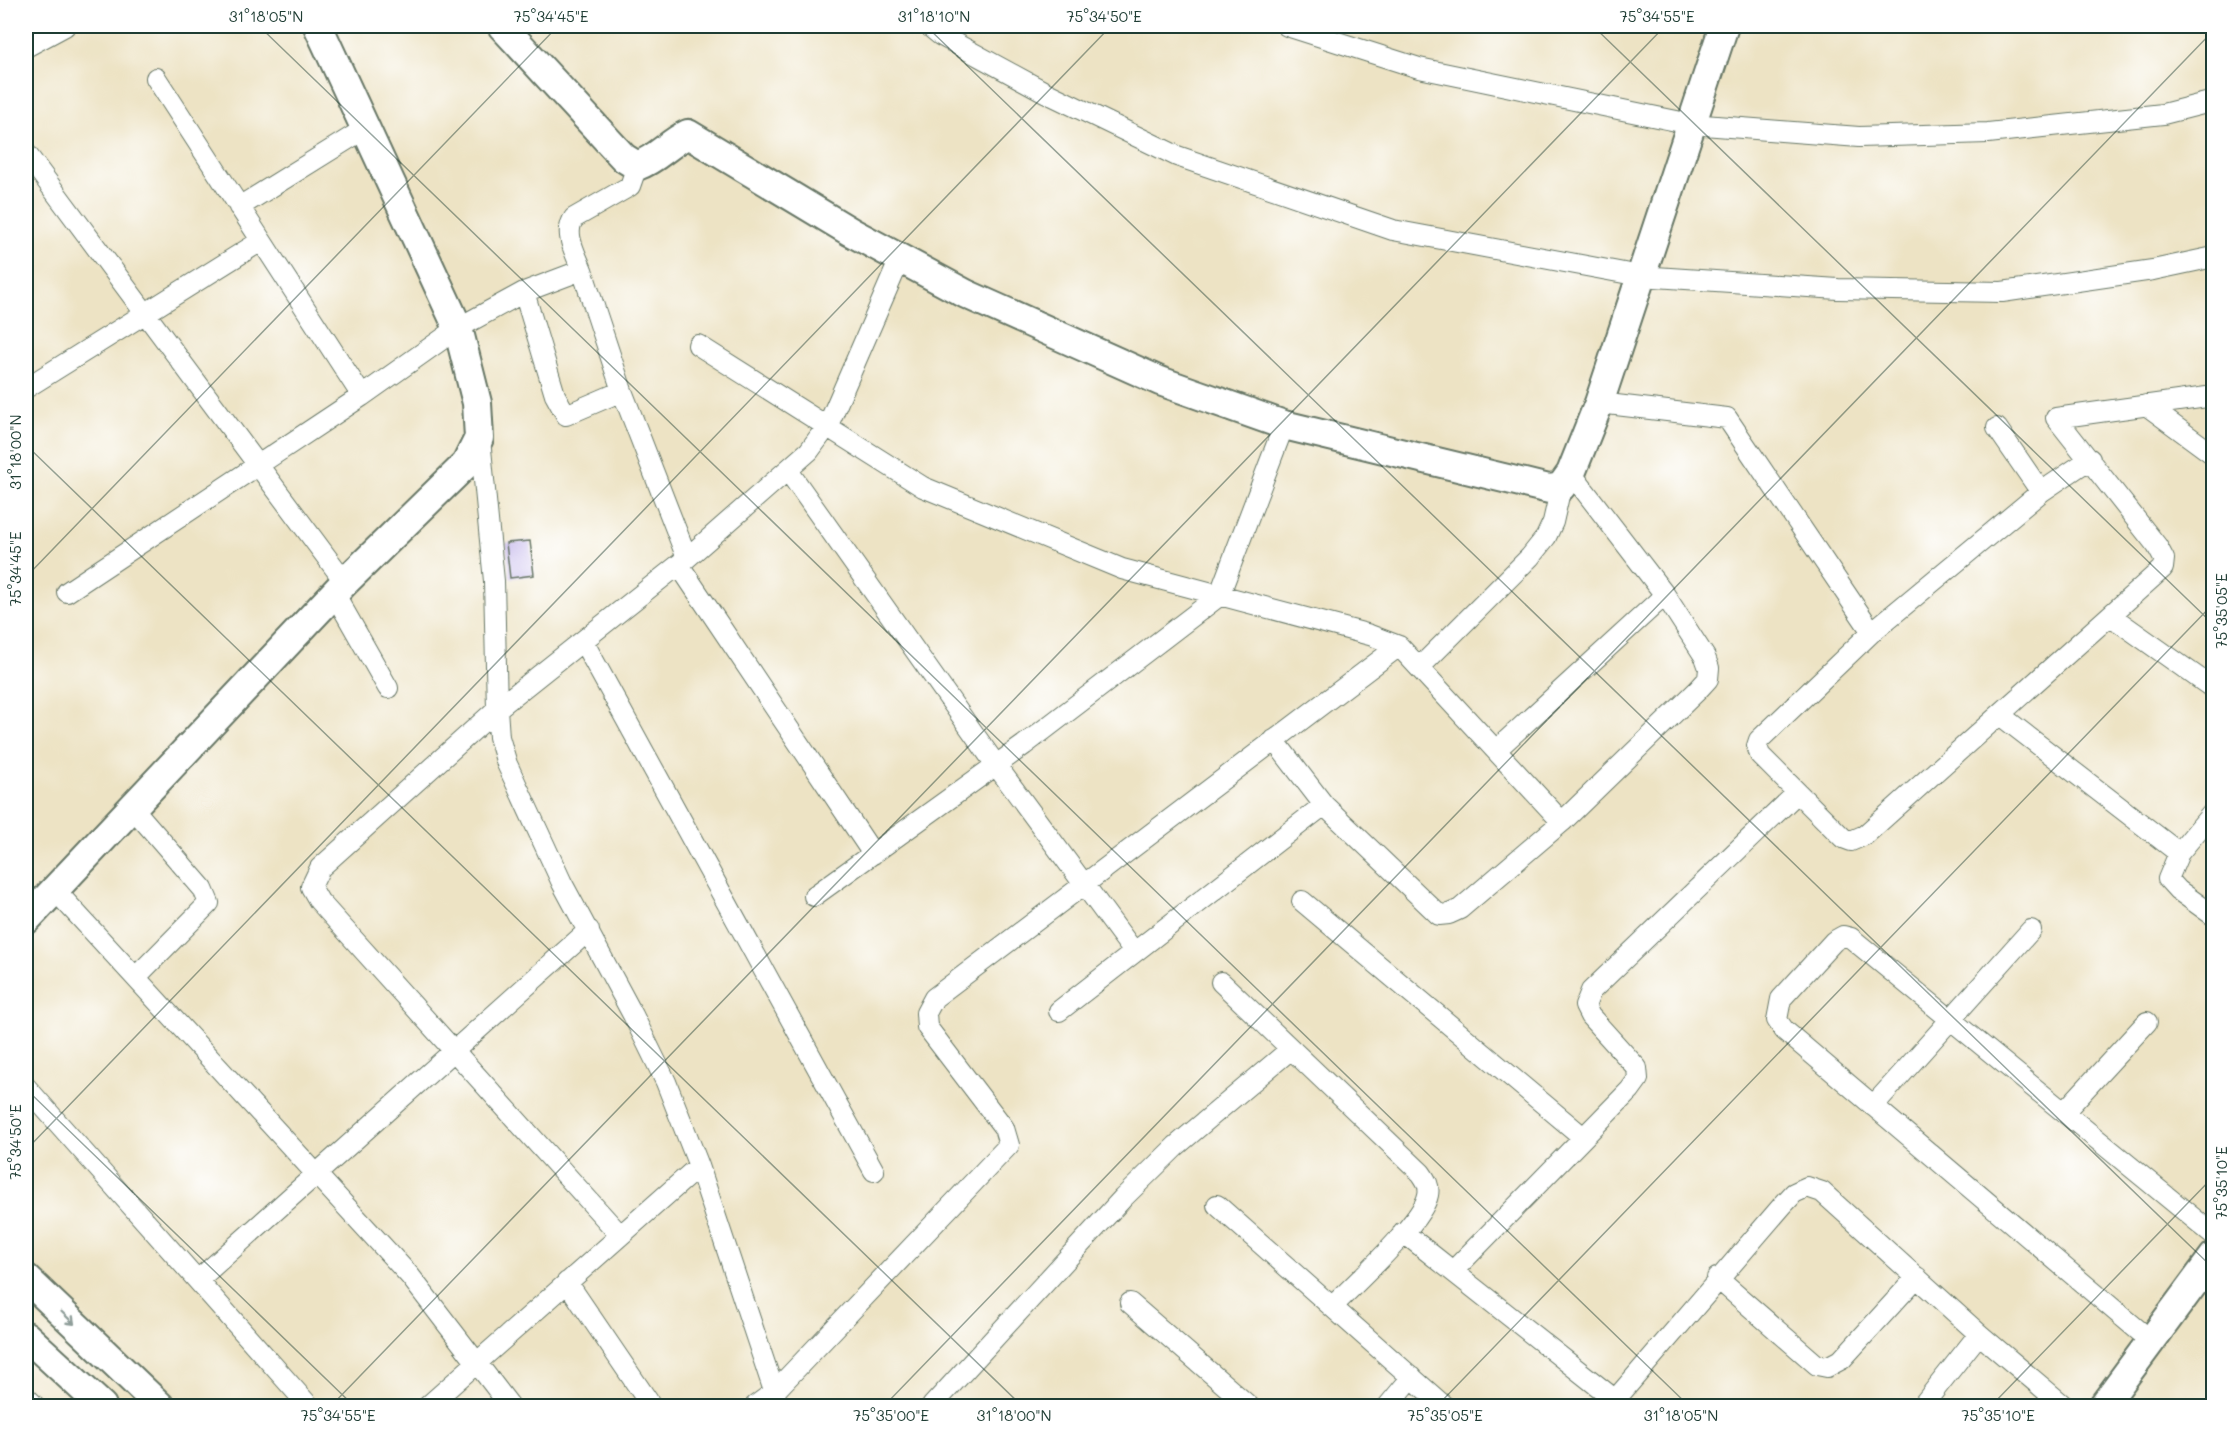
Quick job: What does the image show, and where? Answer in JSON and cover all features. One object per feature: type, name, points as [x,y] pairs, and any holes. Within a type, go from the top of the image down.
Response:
[{"type":"street","points":[[26,47],[65,26]]},
{"type":"street","points":[[318,26],[458,328],[477,403],[494,581],[499,737],[507,765],[562,883],[589,930],[666,1082],[699,1166],[776,1400]]},
{"type":"street","points":[[502,26],[624,158],[637,166]]},
{"type":"street","points":[[929,26],[940,35],[1045,92],[1177,156],[1393,230],[1640,276],[1838,289],[2002,292],[2153,270],[2214,257]]},
{"type":"street","points":[[1287,26],[1419,68],[1691,124],[1859,137],[1988,133],[2163,114],[2214,101]]},
{"type":"street","points":[[1421,666],[1530,557],[1546,537],[1566,480],[1599,403],[1724,26]]},
{"type":"street","points":[[156,78],[362,396]]},
{"type":"street","points":[[239,207],[366,128]]},
{"type":"street","points":[[873,854],[683,562],[622,391],[569,232],[574,218],[630,186],[637,166],[650,161],[677,139],[688,134],[900,259],[966,294],[1160,381],[1284,425],[1550,489],[1566,480]]},
{"type":"street","points":[[26,153],[257,466],[340,587],[388,688]]},
{"type":"street","points":[[26,388],[261,241]]},
{"type":"street","points":[[620,1235],[452,1052],[319,901],[311,887],[320,868],[497,709],[683,562],[789,472],[828,425],[900,259]]},
{"type":"street","points":[[67,592],[362,396],[458,328],[524,292],[582,270]]},
{"type":"street","points":[[524,292],[555,395],[566,415],[622,391]]},
{"type":"street","points":[[698,345],[923,487],[1122,569],[1370,635],[1399,646],[1421,666],[1562,822]]},
{"type":"street","points":[[2090,459],[2042,492],[1872,632],[1759,740],[1757,746],[1760,755],[1835,833],[1851,841],[1865,835],[2163,568],[2164,560],[2157,546],[2090,459],[2056,418],[2214,396]]},
{"type":"street","points":[[1599,403],[1727,418],[1872,632]]},
{"type":"street","points":[[2146,405],[2214,455]]},
{"type":"street","points":[[814,896],[996,765],[1219,596],[1284,425]]},
{"type":"street","points":[[1998,428],[2042,492]]},
{"type":"street","points":[[26,920],[131,806],[340,587],[466,464],[479,438]]},
{"type":"street","points":[[789,472],[996,765],[1134,952]]},
{"type":"street","points":[[1274,740],[1324,805],[1439,915],[1460,909],[1562,822],[1708,679],[1709,668],[1665,595],[1566,480]]},
{"type":"street","points":[[1496,750],[1665,595]]},
{"type":"street","points":[[2111,616],[2214,689]]},
{"type":"street","points":[[583,641],[874,1171]]},
{"type":"street","points":[[755,1407],[776,1400],[1009,1145],[1004,1128],[927,1027],[926,1013],[934,998],[1399,646]]},
{"type":"street","points":[[2000,715],[2179,853]]},
{"type":"street","points":[[1453,1271],[1630,1090],[1638,1079],[1637,1068],[1590,1016],[1585,1006],[1586,998],[1797,793]]},
{"type":"street","points":[[1059,1011],[1324,805]]},
{"type":"street","points":[[131,806],[202,889],[209,903],[136,977]]},
{"type":"street","points":[[2214,811],[2179,853],[2168,879],[2178,890],[2214,916]]},
{"type":"street","points":[[54,889],[410,1276],[510,1407]]},
{"type":"street","points":[[1302,901],[1583,1137]]},
{"type":"street","points":[[198,1280],[589,930]]},
{"type":"street","points":[[1873,1106],[2031,930]]},
{"type":"street","points":[[2151,1341],[1784,1030],[1777,1020],[1781,999],[1834,941],[1843,936],[1851,938],[2214,1235]]},
{"type":"street","points":[[1221,982],[1421,1173],[1428,1185],[1429,1194],[1424,1206],[1403,1232],[1333,1306]]},
{"type":"street","points":[[2064,1112],[2147,1022]]},
{"type":"street","points":[[932,1407],[1123,1198],[1176,1146],[1291,1049]]},
{"type":"street","points":[[26,1088],[309,1407]]},
{"type":"street","points":[[428,1407],[699,1166]]},
{"type":"street","points":[[1403,1232],[1619,1403],[1717,1278],[1794,1193],[1807,1187],[1822,1192],[1979,1334],[2064,1407]]},
{"type":"street","points":[[1217,1205],[1444,1407]]},
{"type":"street","points":[[2104,1406],[2214,1256]]},
{"type":"street","points":[[1717,1278],[1817,1365],[1827,1367],[1842,1359],[1917,1277]]},
{"type":"street","points":[[26,1278],[160,1407]]},
{"type":"street","points":[[567,1282],[648,1401]]},
{"type":"street","points":[[1130,1303],[1249,1407]]},
{"type":"street","points":[[1922,1407],[1979,1334]]},
{"type":"street","points":[[26,1336],[102,1407]]},
{"type":"street","points":[[1389,1407],[1412,1377]]},
{"type":"street","points":[[26,1397],[35,1407]]},
{"type":"building","points":[[530,541],[534,575],[510,578],[506,543]]}]
